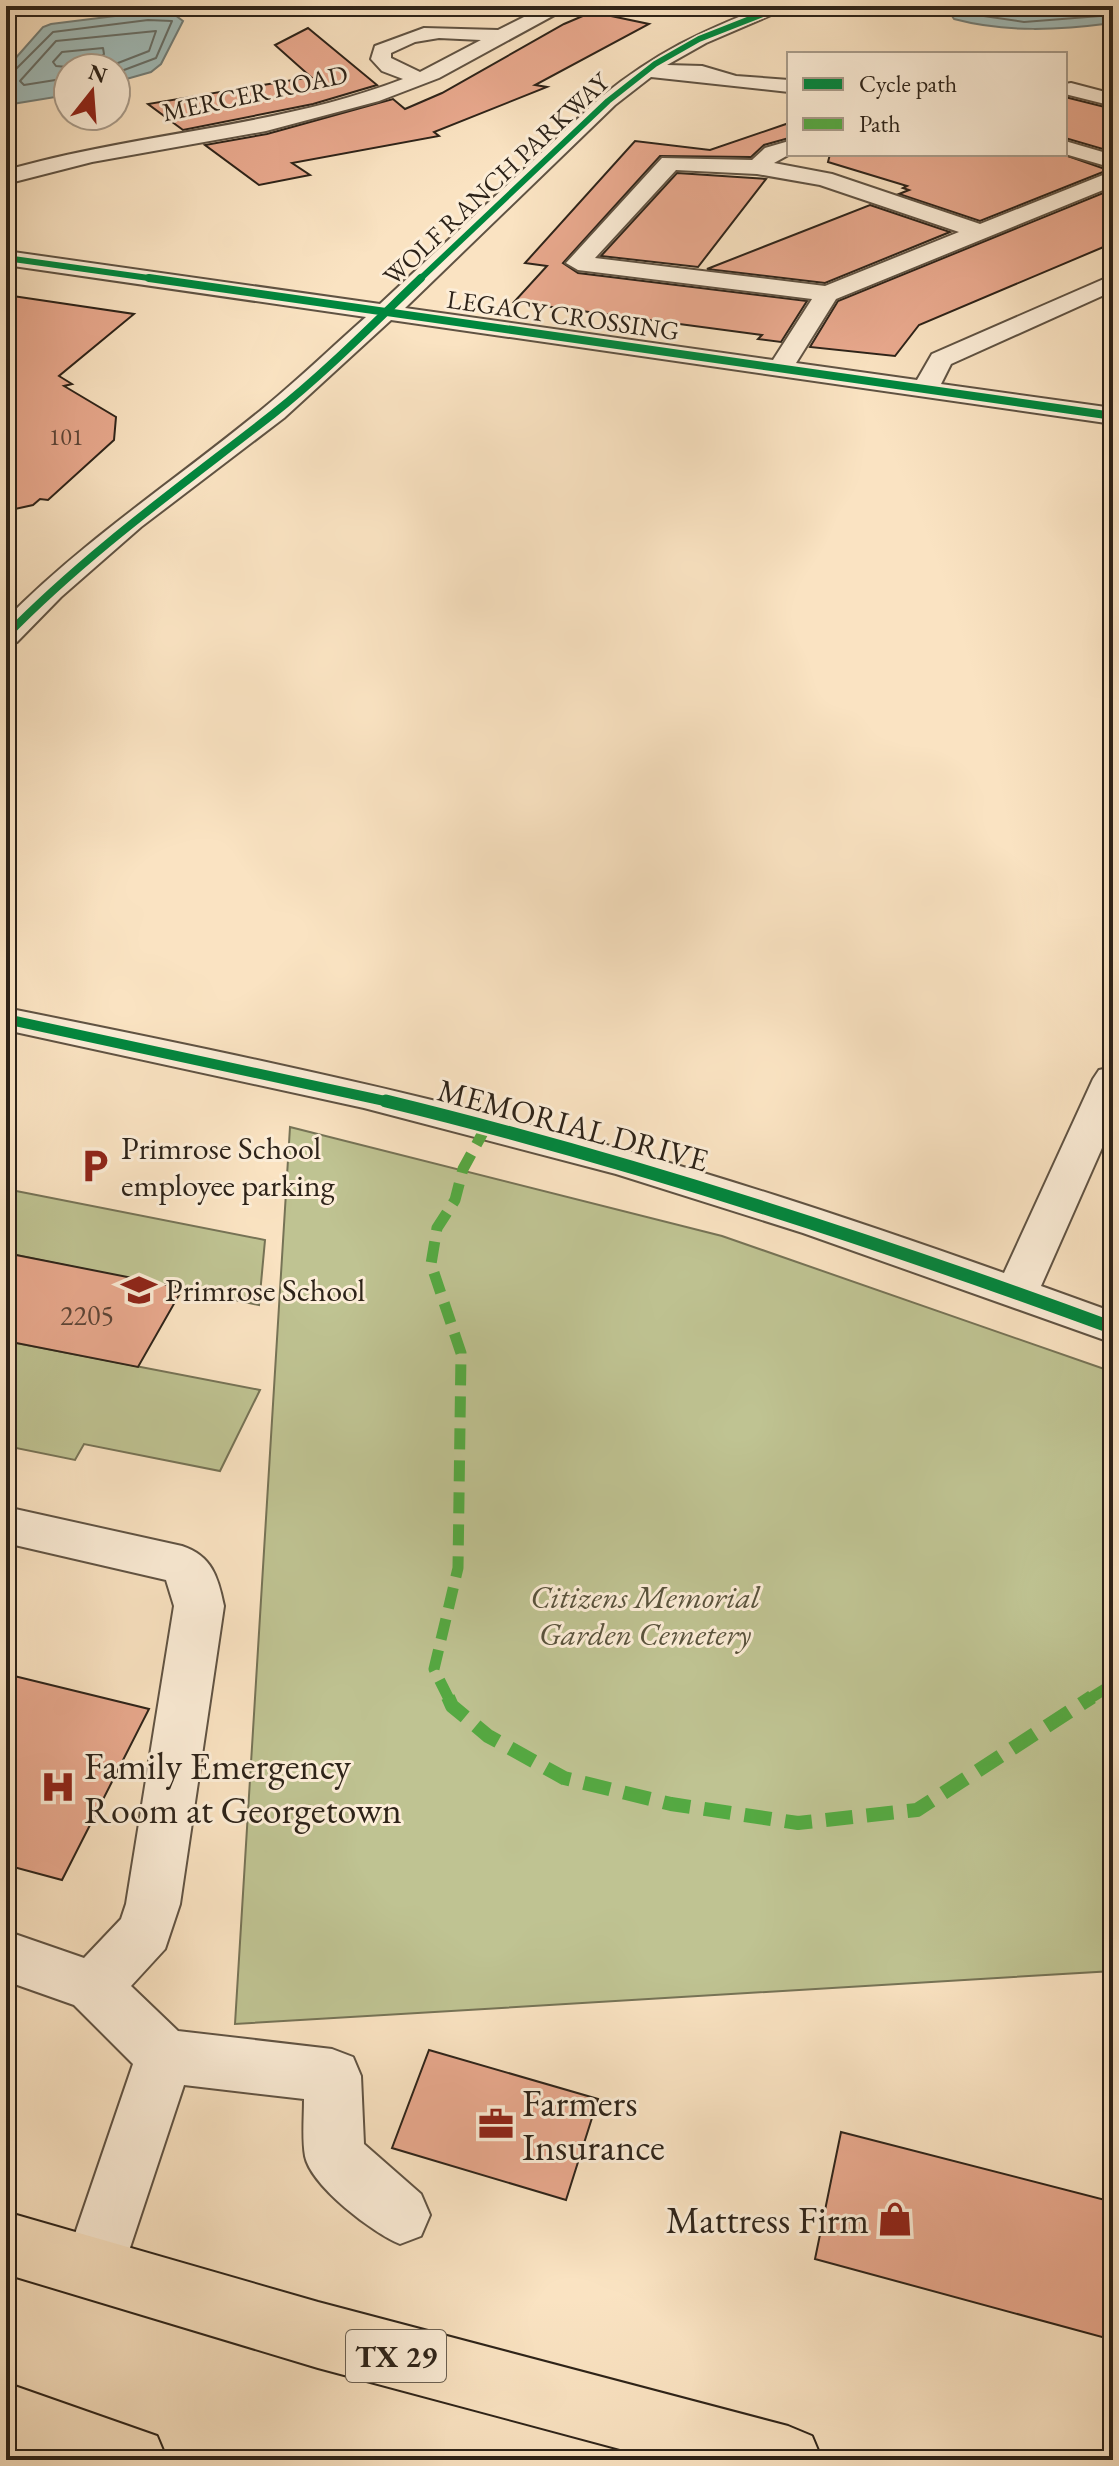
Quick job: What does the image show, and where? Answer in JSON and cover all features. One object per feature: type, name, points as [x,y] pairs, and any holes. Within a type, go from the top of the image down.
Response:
[{"type":"main road","name":"TX 29","points":[[6,2243],[333,2339],[788,2460]]},
{"type":"main road","points":[[6,2417],[133,2460]]},
{"type":"street","name":"MERCER ROAD","points":[[6,177],[53,162],[296,118],[420,79],[562,6]]},
{"type":"street","name":"WOLF RANCH PARKWAY","points":[[6,636],[50,591],[120,531],[275,412],[386,312],[608,101],[646,71],[699,39],[763,8]]},
{"type":"street","name":"MERCER ROAD","points":[[420,79],[389,67],[381,59],[382,50],[397,40],[433,33],[499,36]]},
{"type":"street","points":[[646,71],[673,73],[691,79],[787,86]]},
{"type":"street","points":[[736,82],[759,92],[787,93]]},
{"type":"street","points":[[1071,89],[1113,100]]},
{"type":"street","points":[[757,167],[773,153],[787,148]]},
{"type":"street","points":[[1067,148],[1113,162]]},
{"type":"street","points":[[981,232],[824,179],[757,167],[670,163],[578,263],[827,294],[981,232],[1113,178]]},
{"type":"street","name":"LEGACY CROSSING","points":[[6,258],[1113,416]]},
{"type":"street","points":[[925,389],[941,359],[1113,282]]},
{"type":"street","points":[[781,367],[827,294]]},
{"type":"street","name":"MEMORIAL DRIVE","points":[[6,1019],[268,1073],[565,1147],[719,1191],[1113,1328]]},
{"type":"street","points":[[1016,1294],[1113,1079]]},
{"type":"street","points":[[6,1525],[182,1565],[194,1579],[199,1606],[153,1904],[145,1932],[94,1987]]},
{"type":"street","points":[[6,1956],[94,1987],[164,2056],[332,2076],[335,2157],[400,2215]]},
{"type":"street","points":[[94,2269],[164,2056]]},
{"type":"green space","name":"Citizens Memorial Garden Cemetery","points":[[290,1127],[722,1236],[1113,1372],[1113,1971],[235,2024]]},
{"type":"green space","points":[[6,1189],[265,1240],[259,1305],[6,1253]]},
{"type":"green space","points":[[6,1341],[260,1390],[220,1471],[84,1444],[75,1460],[6,1446]]},
{"type":"water","points":[[1013,6],[1113,6],[1113,23],[1053,29],[994,27],[954,19],[950,13]]},
{"type":"water","points":[[147,12],[171,12],[183,21],[161,64],[151,72],[132,77],[132,52],[52,52],[52,98],[6,105],[6,69],[43,27]]},
{"type":"building","points":[[592,12],[649,24],[535,85],[547,87],[434,132],[439,136],[292,163],[310,175],[259,185],[205,145],[267,134],[393,99],[405,109],[442,93],[564,24]]},
{"type":"building","points":[[308,28],[377,85],[313,104],[183,130],[148,104],[311,77],[275,45]]},
{"type":"building","points":[[1067,98],[1113,109],[1113,152],[1067,139]]},
{"type":"building","points":[[787,124],[787,139],[764,145],[751,157],[660,156],[563,263],[578,273],[807,301],[781,342],[758,339],[762,335],[514,302],[547,266],[525,263],[635,141],[710,150]]},
{"type":"building","points":[[830,156],[1067,156],[1108,170],[980,221],[899,194],[909,190],[903,188],[907,186],[828,162]]},
{"type":"building","points":[[677,173],[766,179],[698,267],[601,256]]},
{"type":"building","points":[[1113,189],[1113,243],[919,325],[895,356],[810,347],[838,301]]},
{"type":"building","points":[[870,205],[950,232],[825,283],[707,269]]},
{"type":"building","points":[[6,295],[134,314],[59,376],[72,384],[64,386],[116,417],[114,440],[48,500],[40,499],[33,505],[6,511]]},
{"type":"building","points":[[6,1253],[183,1288],[138,1367],[6,1341]]},
{"type":"building","name":"Family Emergency Room at Georgetown","points":[[6,1674],[149,1709],[62,1880],[6,1865]]},
{"type":"building","name":"Farmers Insurance","points":[[429,2050],[598,2099],[566,2200],[392,2148]]},
{"type":"building","points":[[841,2132],[1113,2202],[1113,2340],[815,2259]]},
{"type":"marked path","points":[[486,1127],[463,1169],[455,1200],[437,1228],[431,1264],[461,1353],[458,1568],[434,1669],[452,1706],[488,1736],[564,1778],[671,1804],[798,1823],[917,1810],[1113,1684]]},
{"type":"cycle path","points":[[6,636],[50,591],[131,521],[275,412],[386,312],[608,101],[655,64],[699,39],[783,6]]},
{"type":"cycle path","points":[[6,258],[1113,416]]},
{"type":"cycle path","points":[[6,1019],[364,1096],[542,1140],[718,1191],[867,1240],[1113,1328]]},
{"type":"place","name":"Primrose School employee parking","points":[[95,1166]]},
{"type":"place","name":"Primrose School","points":[[139,1290]]},
{"type":"place","name":"Family Emergency Room at Georgetown","points":[[58,1787]]},
{"type":"place","name":"Farmers Insurance","points":[[496,2124]]},
{"type":"place","name":"Mattress Firm","points":[[895,2219]]}]
